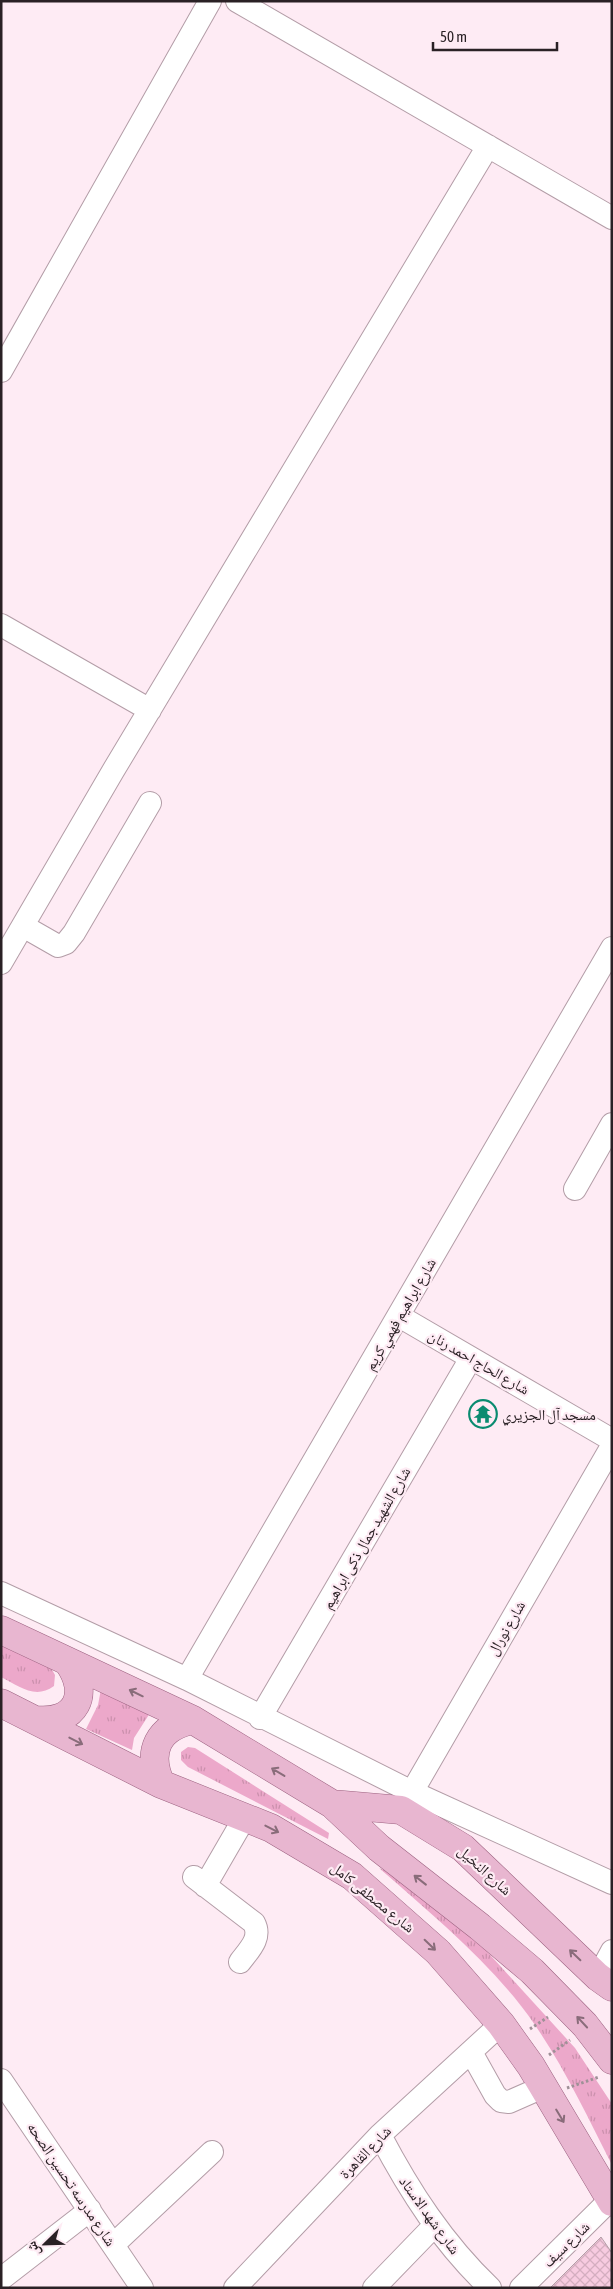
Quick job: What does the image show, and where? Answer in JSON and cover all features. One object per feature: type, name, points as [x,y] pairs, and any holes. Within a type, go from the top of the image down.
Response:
[{"type":"main road","points":[[1,1630],[193,1720],[332,1804],[379,1848],[507,1949],[566,2004],[588,2029],[607,2068]]},
{"type":"main road","points":[[36,1720],[51,1722],[65,1716],[76,1705],[80,1690],[77,1674],[68,1662]]},
{"type":"main road","name":"شارع مصطفى كامل","points":[[1,1703],[161,1784],[271,1828],[352,1876],[438,1952],[507,2032],[541,2083],[611,2201]]},
{"type":"main road","points":[[161,1784],[155,1771],[154,1763],[158,1742],[166,1731],[172,1727],[179,1723],[193,1720]]},
{"type":"main road","name":"شارع النخيل","points":[[332,1804],[383,1807],[406,1801],[463,1848],[605,1982]]},
{"type":"street","points":[[1,371],[210,1]]},
{"type":"street","points":[[237,1],[612,218]]},
{"type":"street","points":[[1,963],[150,710],[488,146]]},
{"type":"street","points":[[1,625],[150,710]]},
{"type":"street","points":[[23,926],[58,946],[66,943],[74,933],[150,803]]},
{"type":"street","name":"شارع ابراهيم فهمي كريم","points":[[187,1680],[612,948]]},
{"type":"street","points":[[575,1190],[612,1124]]},
{"type":"street","name":"شارع الحاج احمد رنان","points":[[399,1316],[612,1440]]},
{"type":"street","name":"شارع الشهيد جمال ذكى ابراهيم","points":[[260,1718],[471,1358]]},
{"type":"street","name":"شارع نورال","points":[[406,1801],[612,1446]]},
{"type":"street","points":[[1,1593],[187,1680],[260,1718],[406,1801],[612,1883]]},
{"type":"street","points":[[240,1962],[256,1939],[258,1930],[254,1923],[200,1882],[245,1817]]},
{"type":"street","points":[[605,1982],[612,1951]]},
{"type":"street","name":"شارع القاهرة","points":[[235,2288],[380,2135],[471,2052],[507,2032]]},
{"type":"street","points":[[471,2052],[495,2095],[501,2101],[509,2102],[541,2083]]},
{"type":"street","name":"شارع مدرسه تحسين الصحه","points":[[1,2080],[142,2288]]},
{"type":"street","name":"شارع شهد الاستاد","points":[[380,2135],[404,2182],[434,2226],[468,2266],[490,2288]]},
{"type":"street","points":[[113,2245],[212,2152]]},
{"type":"street","name":"شارع سيف","points":[[521,2288],[611,2201]]},
{"type":"street","points":[[1,2279],[90,2210]]},
{"type":"street","points":[[374,2288],[434,2226]]},
{"type":"street","points":[[1,2284],[4,2288]]},
{"type":"path","points":[[507,2032],[566,2004]]},
{"type":"path","points":[[541,2083],[588,2029]]},
{"type":"path","points":[[541,2083],[607,2068]]},
{"type":"green space","points":[[1,1645],[50,1666],[55,1675],[54,1686],[47,1690],[34,1692],[1,1677]]},
{"type":"green space","points":[[101,1689],[150,1713],[134,1738],[132,1750],[86,1729],[98,1705]]},
{"type":"green space","points":[[188,1747],[195,1748],[329,1833],[328,1839],[188,1767],[181,1760],[181,1752]]},
{"type":"green space","points":[[379,1868],[405,1879],[482,1946],[575,2048],[612,2104],[612,2165],[579,2100],[543,2036],[529,2016],[483,1962]]},
{"type":"building","points":[[601,2237],[612,2253],[612,2288],[550,2288]]},
{"type":"place","name":"مسجد آل الجزيري","points":[[483,1414]]}]
